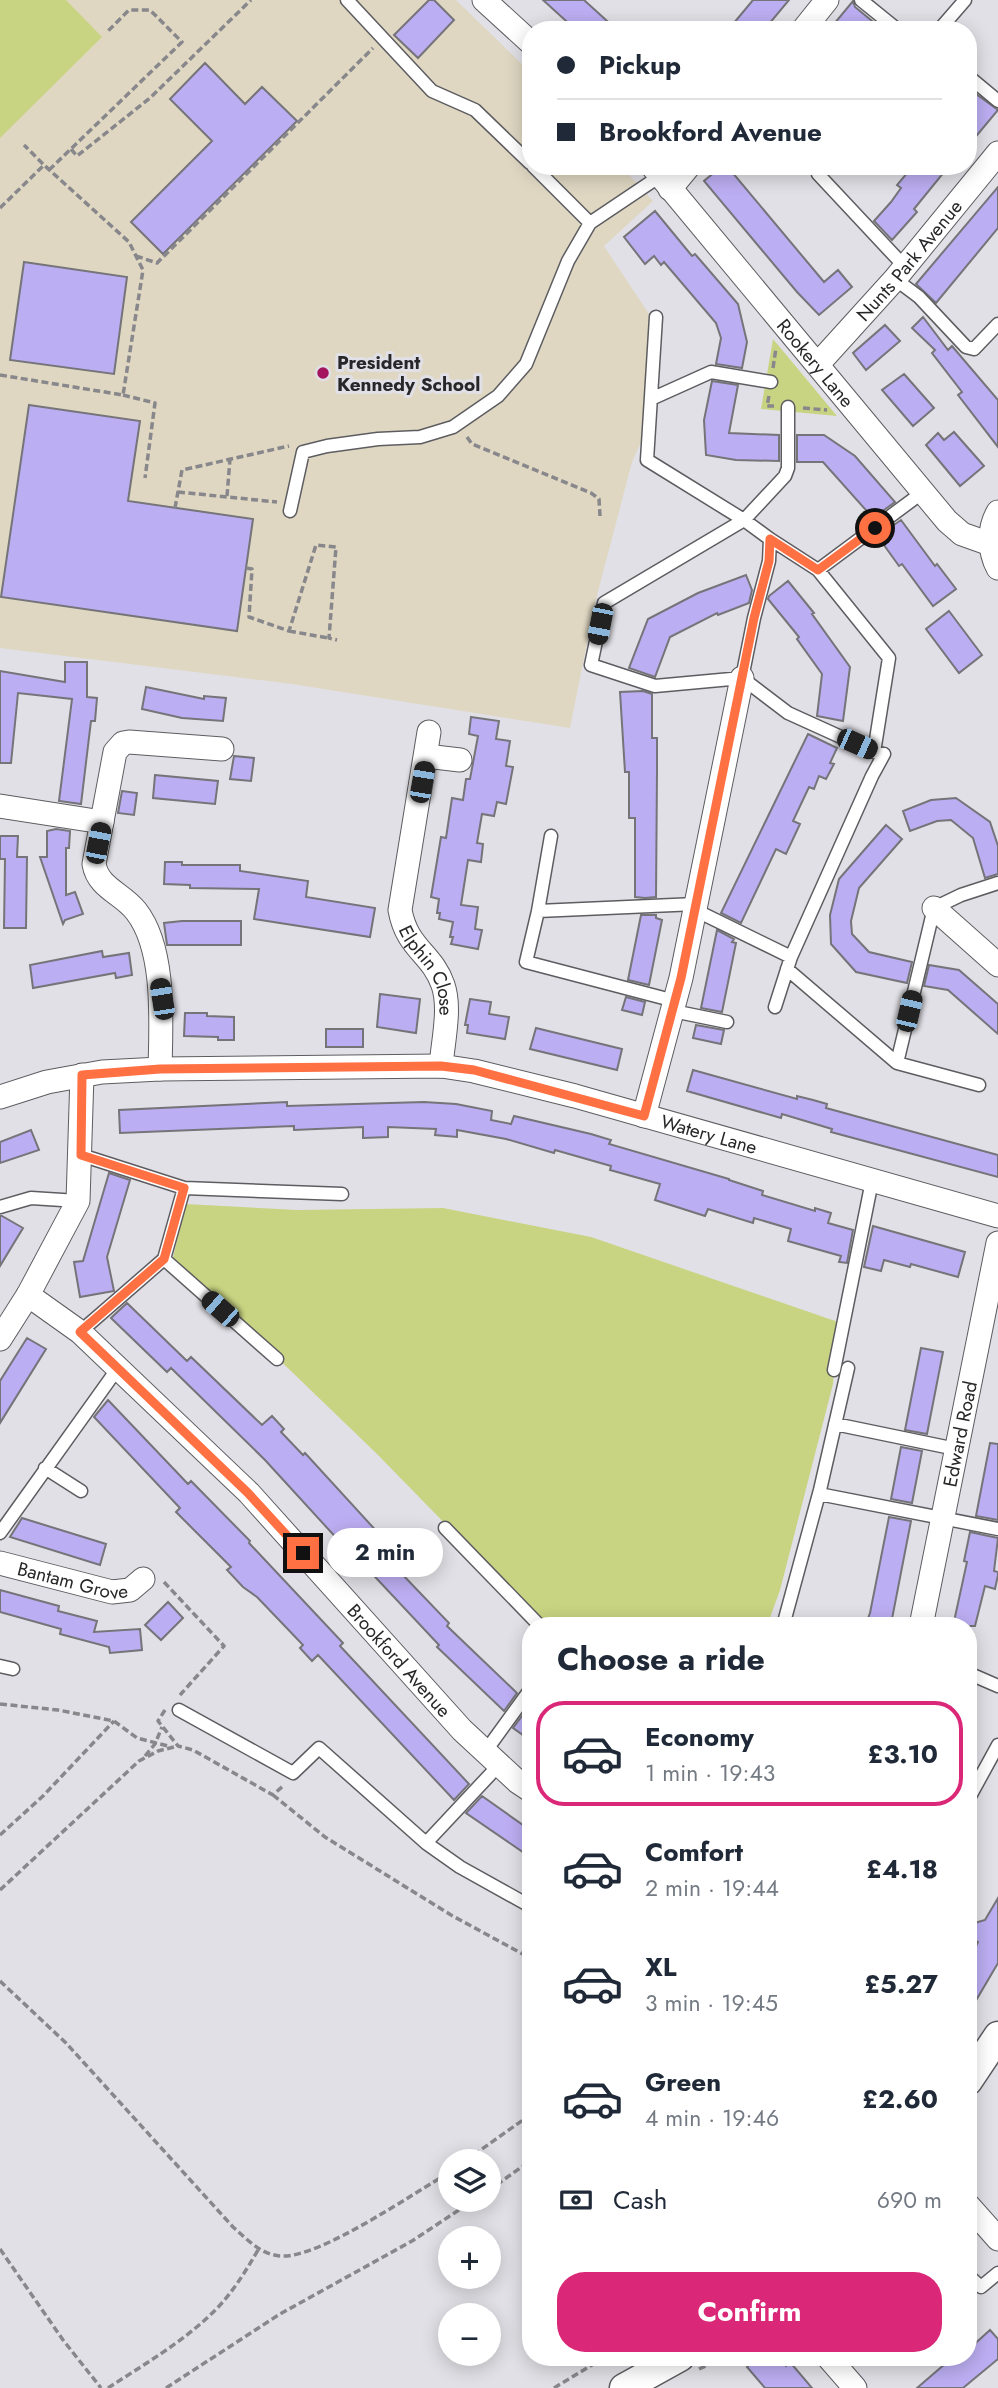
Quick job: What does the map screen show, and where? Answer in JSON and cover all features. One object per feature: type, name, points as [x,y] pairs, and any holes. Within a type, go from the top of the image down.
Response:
[{"type":"street","points":[[484,0],[522,35]]},
{"type":"street","points":[[810,21],[827,0]]},
{"type":"street","name":"Nunts Park Avenue","points":[[818,364],[900,273],[998,153]]},
{"type":"street","name":"Rookery Lane","points":[[661,177],[947,521],[962,534],[990,544]]},
{"type":"street","points":[[998,512],[991,531],[990,544],[998,568]]},
{"type":"street","points":[[644,1116],[674,1006],[742,678]]},
{"type":"street","name":"Elphin Close","points":[[429,732],[400,910],[403,928],[437,972],[443,986],[446,1000],[441,1066]]},
{"type":"street","points":[[160,1069],[162,999],[148,935],[134,909],[108,889],[95,872],[94,864],[115,752],[123,743],[222,749]]},
{"type":"street","points":[[426,756],[460,760]]},
{"type":"street","points":[[0,806],[102,822]]},
{"type":"street","points":[[934,908],[998,965]]},
{"type":"street","name":"Watery Lane","points":[[0,1097],[47,1082],[82,1075],[160,1069],[441,1066],[474,1070],[998,1216]]},
{"type":"street","points":[[0,1339],[28,1295],[78,1201],[82,1075]]},
{"type":"street","name":"Edward Road","points":[[924,1617],[998,1243]]},
{"type":"street","name":"Brookford Avenue","points":[[28,1295],[80,1332],[248,1493],[462,1730],[522,1783]]},
{"type":"street","name":"Bantam Grove","points":[[0,1563],[112,1592],[130,1590],[143,1579]]},
{"type":"street","points":[[977,2068],[998,2036]]},
{"type":"street","points":[[977,2215],[998,2239]]},
{"type":"street","points":[[624,2388],[664,2366]]},
{"type":"street","points":[[836,2366],[855,2388]]},
{"type":"lane","points":[[347,0],[432,91],[475,110],[522,155]]},
{"type":"lane","points":[[862,0],[887,21]]},
{"type":"lane","points":[[947,21],[965,0]]},
{"type":"lane","points":[[977,84],[998,101]]},
{"type":"lane","points":[[542,175],[590,223]]},
{"type":"lane","points":[[823,175],[919,297],[966,347],[974,349],[998,324]]},
{"type":"lane","points":[[291,507],[303,452],[377,439],[420,437],[457,424],[498,396],[526,364],[568,261],[590,223],[661,177]]},
{"type":"lane","points":[[656,317],[646,460],[744,520],[818,570],[889,659],[874,752]]},
{"type":"lane","points":[[651,399],[710,372],[771,382]]},
{"type":"lane","points":[[775,1006],[789,963],[884,754],[788,713],[742,678],[655,686],[592,665],[604,603],[744,520],[785,476],[788,468],[788,407]]},
{"type":"lane","points":[[818,570],[923,492]]},
{"type":"lane","points":[[742,678],[769,561],[770,539]]},
{"type":"lane","points":[[551,836],[526,962],[727,1022]]},
{"type":"lane","points":[[897,1063],[934,908],[961,895],[998,883]]},
{"type":"lane","points":[[538,911],[695,907],[789,963],[897,1063],[979,1085]]},
{"type":"lane","points":[[81,1155],[184,1188],[342,1194]]},
{"type":"lane","points":[[834,1370],[872,1181]]},
{"type":"lane","points":[[80,1332],[164,1259],[184,1188]]},
{"type":"lane","points":[[0,1208],[31,1198],[78,1201]]},
{"type":"lane","points":[[164,1259],[277,1359]]},
{"type":"lane","points":[[0,1533],[118,1368]]},
{"type":"lane","points":[[786,1617],[820,1494],[848,1368]]},
{"type":"lane","points":[[835,1424],[956,1449]]},
{"type":"lane","points":[[46,1468],[81,1491]]},
{"type":"lane","points":[[820,1494],[998,1528]]},
{"type":"lane","points":[[445,1528],[531,1617]]},
{"type":"lane","points":[[977,1678],[998,1686]]},
{"type":"lane","points":[[426,1843],[492,1758],[522,1704]]},
{"type":"lane","points":[[179,1710],[293,1773],[319,1748],[426,1843],[460,1867],[522,1902]]},
{"type":"lane","points":[[977,1784],[998,1745]]},
{"type":"lane","points":[[977,2283],[981,2287],[998,2273]]},
{"type":"path","points":[[71,149],[77,156],[150,98],[251,0]]},
{"type":"path","points":[[49,170],[182,42],[150,10],[129,10],[108,32]]},
{"type":"path","points":[[136,256],[157,263],[382,39]]},
{"type":"path","points":[[24,145],[129,242],[143,270],[123,396]]},
{"type":"path","points":[[0,208],[44,165]]},
{"type":"path","points":[[780,320],[767,406],[857,412]]},
{"type":"path","points":[[0,375],[155,403],[145,478]]},
{"type":"path","points":[[457,424],[472,444],[591,493],[599,499],[600,516]]},
{"type":"path","points":[[175,508],[182,470],[292,445],[303,452]]},
{"type":"path","points":[[227,496],[230,459]]},
{"type":"path","points":[[178,492],[227,496],[291,507]]},
{"type":"path","points":[[289,631],[316,545],[336,547],[329,638]]},
{"type":"path","points":[[246,568],[252,569],[249,617],[289,631],[338,640]]},
{"type":"path","points":[[143,1579],[154,1572],[224,1646],[163,1712]]},
{"type":"path","points":[[0,1703],[58,1710],[114,1721],[137,1738],[155,1744],[178,1746],[144,1758]]},
{"type":"path","points":[[0,1835],[43,1796],[114,1721]]},
{"type":"path","points":[[0,1890],[144,1758],[155,1744],[162,1727]]},
{"type":"path","points":[[274,1795],[325,1837],[451,1915],[522,1954]]},
{"type":"path","points":[[0,1981],[66,2043],[233,2227],[258,2250],[283,2256],[310,2251],[360,2226],[438,2179]]},
{"type":"path","points":[[482,2149],[522,2121]]},
{"type":"path","points":[[501,2181],[522,2167]]},
{"type":"path","points":[[166,2388],[280,2314],[412,2241],[456,2212]]},
{"type":"path","points":[[0,2249],[63,2340],[101,2388]]},
{"type":"path","points":[[108,2388],[203,2322],[222,2303],[258,2250]]},
{"type":"path","points":[[554,2388],[590,2366]]},
{"type":"shaded area","name":"President Kennedy School","points":[[0,0],[456,0],[522,64],[522,175],[629,175],[653,201],[604,246],[649,314],[645,433],[632,462],[595,603],[570,728],[292,684],[0,648]]},
{"type":"green space","points":[[0,0],[66,0],[102,37],[0,138]]},
{"type":"green space","points":[[773,339],[837,416],[761,409]]},
{"type":"green space","points":[[185,1204],[297,1210],[443,1208],[591,1237],[838,1322],[833,1384],[780,1590],[770,1617],[536,1617],[377,1454],[264,1345],[171,1267]]},
{"type":"building","points":[[429,0],[434,0],[454,20],[418,58],[394,35]]},
{"type":"building","points":[[543,0],[584,0],[607,21],[566,21]]},
{"type":"building","points":[[753,0],[789,0],[772,21],[736,21]]},
{"type":"building","points":[[853,1],[855,7],[872,21],[836,21]]},
{"type":"building","points":[[205,63],[245,104],[262,87],[297,121],[163,254],[131,222],[212,141],[170,99]]},
{"type":"building","points":[[977,95],[998,110],[977,135]]},
{"type":"building","points":[[711,175],[735,175],[824,282],[838,270],[852,287],[819,315],[704,181]]},
{"type":"building","points":[[905,175],[942,175],[914,209],[917,212],[892,240],[874,221],[901,188],[897,185]]},
{"type":"building","points":[[998,187],[998,228],[936,303],[916,284]]},
{"type":"building","points":[[655,211],[692,256],[695,254],[738,304],[747,342],[742,368],[716,364],[721,338],[716,323],[664,262],[661,265],[654,256],[645,264],[624,237]]},
{"type":"building","points":[[24,262],[127,277],[114,374],[10,360]]},
{"type":"building","points":[[923,317],[948,350],[952,346],[998,400],[998,447],[958,395],[962,392],[932,353],[935,350],[912,328]]},
{"type":"building","points":[[885,325],[900,341],[866,370],[853,353]]},
{"type":"building","points":[[904,374],[934,408],[913,426],[882,390]]},
{"type":"building","points":[[712,381],[738,385],[729,433],[779,435],[779,461],[736,460],[706,455],[704,420]]},
{"type":"building","points":[[29,405],[140,421],[128,501],[253,519],[237,631],[1,597]]},
{"type":"building","points":[[954,432],[984,466],[960,486],[926,445],[938,433],[944,440]]},
{"type":"building","points":[[797,435],[824,435],[855,456],[895,502],[873,518],[823,462],[797,462]]},
{"type":"building","points":[[901,520],[956,589],[933,606],[881,541],[888,535],[885,531]]},
{"type":"building","points":[[746,575],[752,590],[749,603],[718,615],[717,613],[670,637],[655,677],[629,668],[648,619],[698,593]]},
{"type":"building","points":[[788,581],[814,613],[812,614],[850,667],[843,721],[817,716],[822,674],[797,639],[799,637],[768,599]]},
{"type":"building","points":[[949,611],[982,655],[959,673],[926,629]]},
{"type":"building","points":[[65,662],[87,662],[87,697],[97,698],[95,721],[91,721],[81,804],[59,801],[72,699],[18,693],[11,763],[0,763],[0,671],[65,682]]},
{"type":"building","points":[[146,687],[204,699],[204,696],[226,698],[223,721],[182,718],[142,709]]},
{"type":"building","points":[[643,691],[652,694],[652,738],[657,738],[656,897],[645,898],[635,897],[635,818],[629,818],[629,772],[625,772],[620,692]]},
{"type":"building","points":[[471,717],[499,721],[496,739],[510,741],[506,766],[513,767],[506,804],[497,802],[494,816],[482,814],[477,843],[483,844],[481,862],[468,860],[461,905],[478,907],[475,929],[482,930],[478,949],[451,944],[453,922],[439,919],[439,899],[431,897],[441,837],[446,838],[452,798],[463,800],[466,779],[470,779],[478,736],[469,734]]},
{"type":"building","points":[[808,734],[837,748],[830,763],[834,764],[826,779],[819,776],[814,789],[809,787],[793,821],[800,824],[786,854],[776,849],[741,923],[721,913]]},
{"type":"building","points":[[234,756],[254,758],[251,781],[230,779]]},
{"type":"building","points":[[155,775],[218,781],[215,804],[153,798]]},
{"type":"building","points":[[122,791],[137,793],[134,815],[118,813]]},
{"type":"building","points":[[956,798],[990,822],[998,846],[998,874],[985,878],[973,838],[951,820],[937,821],[910,831],[903,811],[931,800]]},
{"type":"building","points":[[886,825],[902,839],[859,888],[851,921],[852,934],[869,952],[912,962],[907,983],[856,972],[831,944],[830,915],[839,879]]},
{"type":"building","points":[[47,831],[70,831],[69,848],[66,848],[66,895],[75,892],[83,914],[65,920],[63,924],[40,857],[47,857]]},
{"type":"building","points":[[0,836],[18,836],[17,857],[27,857],[26,928],[4,928],[5,859],[0,859]]},
{"type":"building","points":[[165,862],[182,862],[182,865],[240,865],[240,871],[308,881],[306,897],[375,908],[370,937],[254,919],[259,889],[190,888],[190,885],[164,884]]},
{"type":"building","points":[[641,915],[656,915],[656,918],[662,920],[649,985],[628,980]]},
{"type":"building","points":[[241,921],[241,945],[167,945],[164,923]]},
{"type":"building","points":[[717,930],[734,939],[732,942],[736,943],[722,1012],[701,1008]]},
{"type":"building","points":[[102,951],[103,957],[129,953],[132,975],[116,978],[115,973],[33,988],[30,965]]},
{"type":"building","points":[[929,965],[959,970],[998,1004],[998,1034],[948,990],[924,986]]},
{"type":"building","points":[[380,994],[420,999],[416,1033],[377,1027]]},
{"type":"building","points":[[626,997],[645,1002],[642,1015],[622,1010]]},
{"type":"building","points":[[470,999],[491,1002],[489,1014],[509,1017],[505,1039],[467,1033],[468,1025],[465,1025]]},
{"type":"building","points":[[185,1013],[234,1017],[234,1040],[184,1036]]},
{"type":"building","points":[[696,1025],[724,1030],[721,1044],[693,1038]]},
{"type":"building","points":[[536,1028],[622,1049],[617,1070],[530,1049]]},
{"type":"building","points":[[326,1029],[363,1029],[363,1047],[326,1047]]},
{"type":"building","points":[[693,1070],[797,1099],[797,1096],[813,1100],[827,1104],[826,1108],[998,1155],[998,1177],[831,1132],[832,1129],[782,1114],[781,1118],[687,1091]]},
{"type":"building","points":[[287,1102],[287,1106],[424,1102],[456,1104],[492,1111],[491,1120],[511,1124],[514,1116],[591,1134],[611,1140],[609,1144],[763,1191],[762,1195],[815,1211],[815,1208],[831,1213],[828,1223],[853,1230],[847,1263],[839,1262],[841,1256],[788,1241],[791,1229],[754,1218],[753,1223],[708,1209],[705,1216],[655,1200],[660,1184],[610,1170],[611,1166],[555,1150],[554,1153],[506,1139],[457,1130],[457,1137],[435,1135],[436,1129],[388,1127],[388,1137],[363,1138],[363,1127],[294,1130],[294,1126],[120,1133],[119,1110]]},
{"type":"building","points":[[31,1130],[39,1150],[0,1163],[0,1142]]},
{"type":"building","points":[[109,1173],[130,1180],[107,1257],[114,1291],[80,1297],[74,1262],[83,1261]]},
{"type":"building","points":[[0,1216],[23,1228],[0,1266]]},
{"type":"building","points":[[873,1226],[965,1252],[958,1277],[911,1264],[910,1267],[884,1260],[881,1271],[864,1267]]},
{"type":"building","points":[[127,1303],[187,1361],[191,1357],[262,1425],[272,1416],[284,1429],[281,1432],[303,1455],[305,1453],[380,1535],[373,1541],[379,1550],[449,1623],[447,1626],[517,1693],[504,1711],[437,1647],[439,1645],[265,1460],[171,1368],[167,1372],[111,1318]]},
{"type":"building","points":[[27,1338],[46,1349],[0,1423],[0,1381]]},
{"type":"building","points":[[921,1348],[943,1352],[927,1434],[905,1430]]},
{"type":"building","points":[[108,1400],[188,1484],[191,1481],[250,1541],[343,1643],[340,1646],[469,1784],[454,1800],[318,1655],[312,1661],[300,1648],[303,1645],[257,1597],[243,1587],[227,1570],[231,1567],[176,1512],[180,1508],[94,1417]]},
{"type":"building","points":[[990,1443],[998,1444],[998,1520],[976,1516]]},
{"type":"building","points":[[901,1447],[922,1451],[912,1503],[891,1499]]},
{"type":"building","points":[[889,1517],[911,1521],[892,1617],[868,1617]]},
{"type":"building","points":[[22,1518],[106,1544],[100,1565],[10,1537]]},
{"type":"building","points":[[970,1532],[998,1538],[994,1571],[998,1572],[998,1575],[995,1589],[985,1586],[977,1618],[955,1617],[967,1562],[964,1561]]},
{"type":"building","points":[[0,1590],[59,1606],[58,1611],[97,1621],[94,1632],[140,1629],[142,1650],[110,1653],[109,1647],[60,1634],[61,1629],[0,1612]]},
{"type":"building","points":[[168,1602],[183,1618],[161,1640],[145,1625]]},
{"type":"building","points":[[522,1716],[522,1734],[513,1728]]},
{"type":"building","points":[[482,1796],[522,1824],[522,1852],[466,1813]]},
{"type":"building","points":[[998,1898],[998,1963],[977,1999],[977,1922],[985,1920]]},
{"type":"building","points":[[990,2330],[998,2339],[998,2359],[963,2388],[917,2388],[943,2366],[977,2366],[977,2342]]},
{"type":"building","points":[[793,2366],[812,2388],[765,2388],[747,2367]]},
{"type":"place","name":"President Kennedy School","points":[[323,373]]},
{"type":"route","points":[[303,1553],[248,1493],[80,1332],[164,1259],[184,1188],[81,1155],[82,1075],[160,1069],[441,1066],[474,1070],[644,1116],[681,978],[754,618],[769,561],[770,539],[818,570],[875,528]]}]
